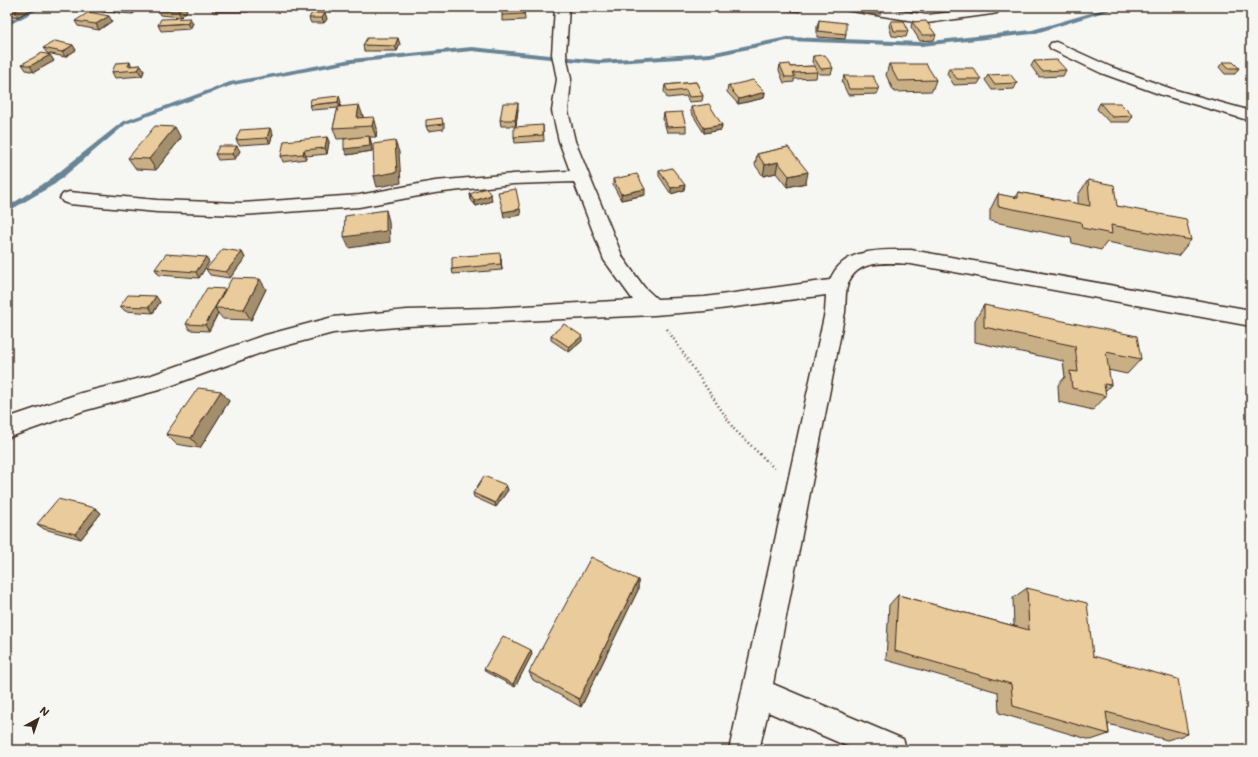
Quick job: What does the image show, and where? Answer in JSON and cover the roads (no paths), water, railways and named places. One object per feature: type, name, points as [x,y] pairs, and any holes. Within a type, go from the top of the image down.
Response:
[{"type":"street","points":[[562,7],[559,54],[564,79],[560,111],[567,141],[614,260],[637,292],[654,308]]},
{"type":"street","points":[[851,7],[927,19],[952,11],[992,10]]},
{"type":"street","points":[[1056,46],[1106,70],[1167,92],[1251,116]]},
{"type":"street","points":[[69,198],[157,206],[241,209],[359,201],[435,187],[513,179],[581,176]]},
{"type":"street","points":[[744,750],[835,312],[837,286],[845,268],[868,257],[911,257],[1251,318]]},
{"type":"street","points":[[7,428],[81,402],[151,384],[262,344],[333,325],[407,318],[654,308],[705,304],[837,286]]},
{"type":"street","points":[[757,692],[892,750]]},
{"type":"waterway","points":[[7,24],[40,7]]},
{"type":"waterway","points":[[7,210],[52,182],[124,123],[232,83],[351,61],[472,49],[599,62],[710,55],[787,39],[921,44],[1033,32],[1117,7]]}]
